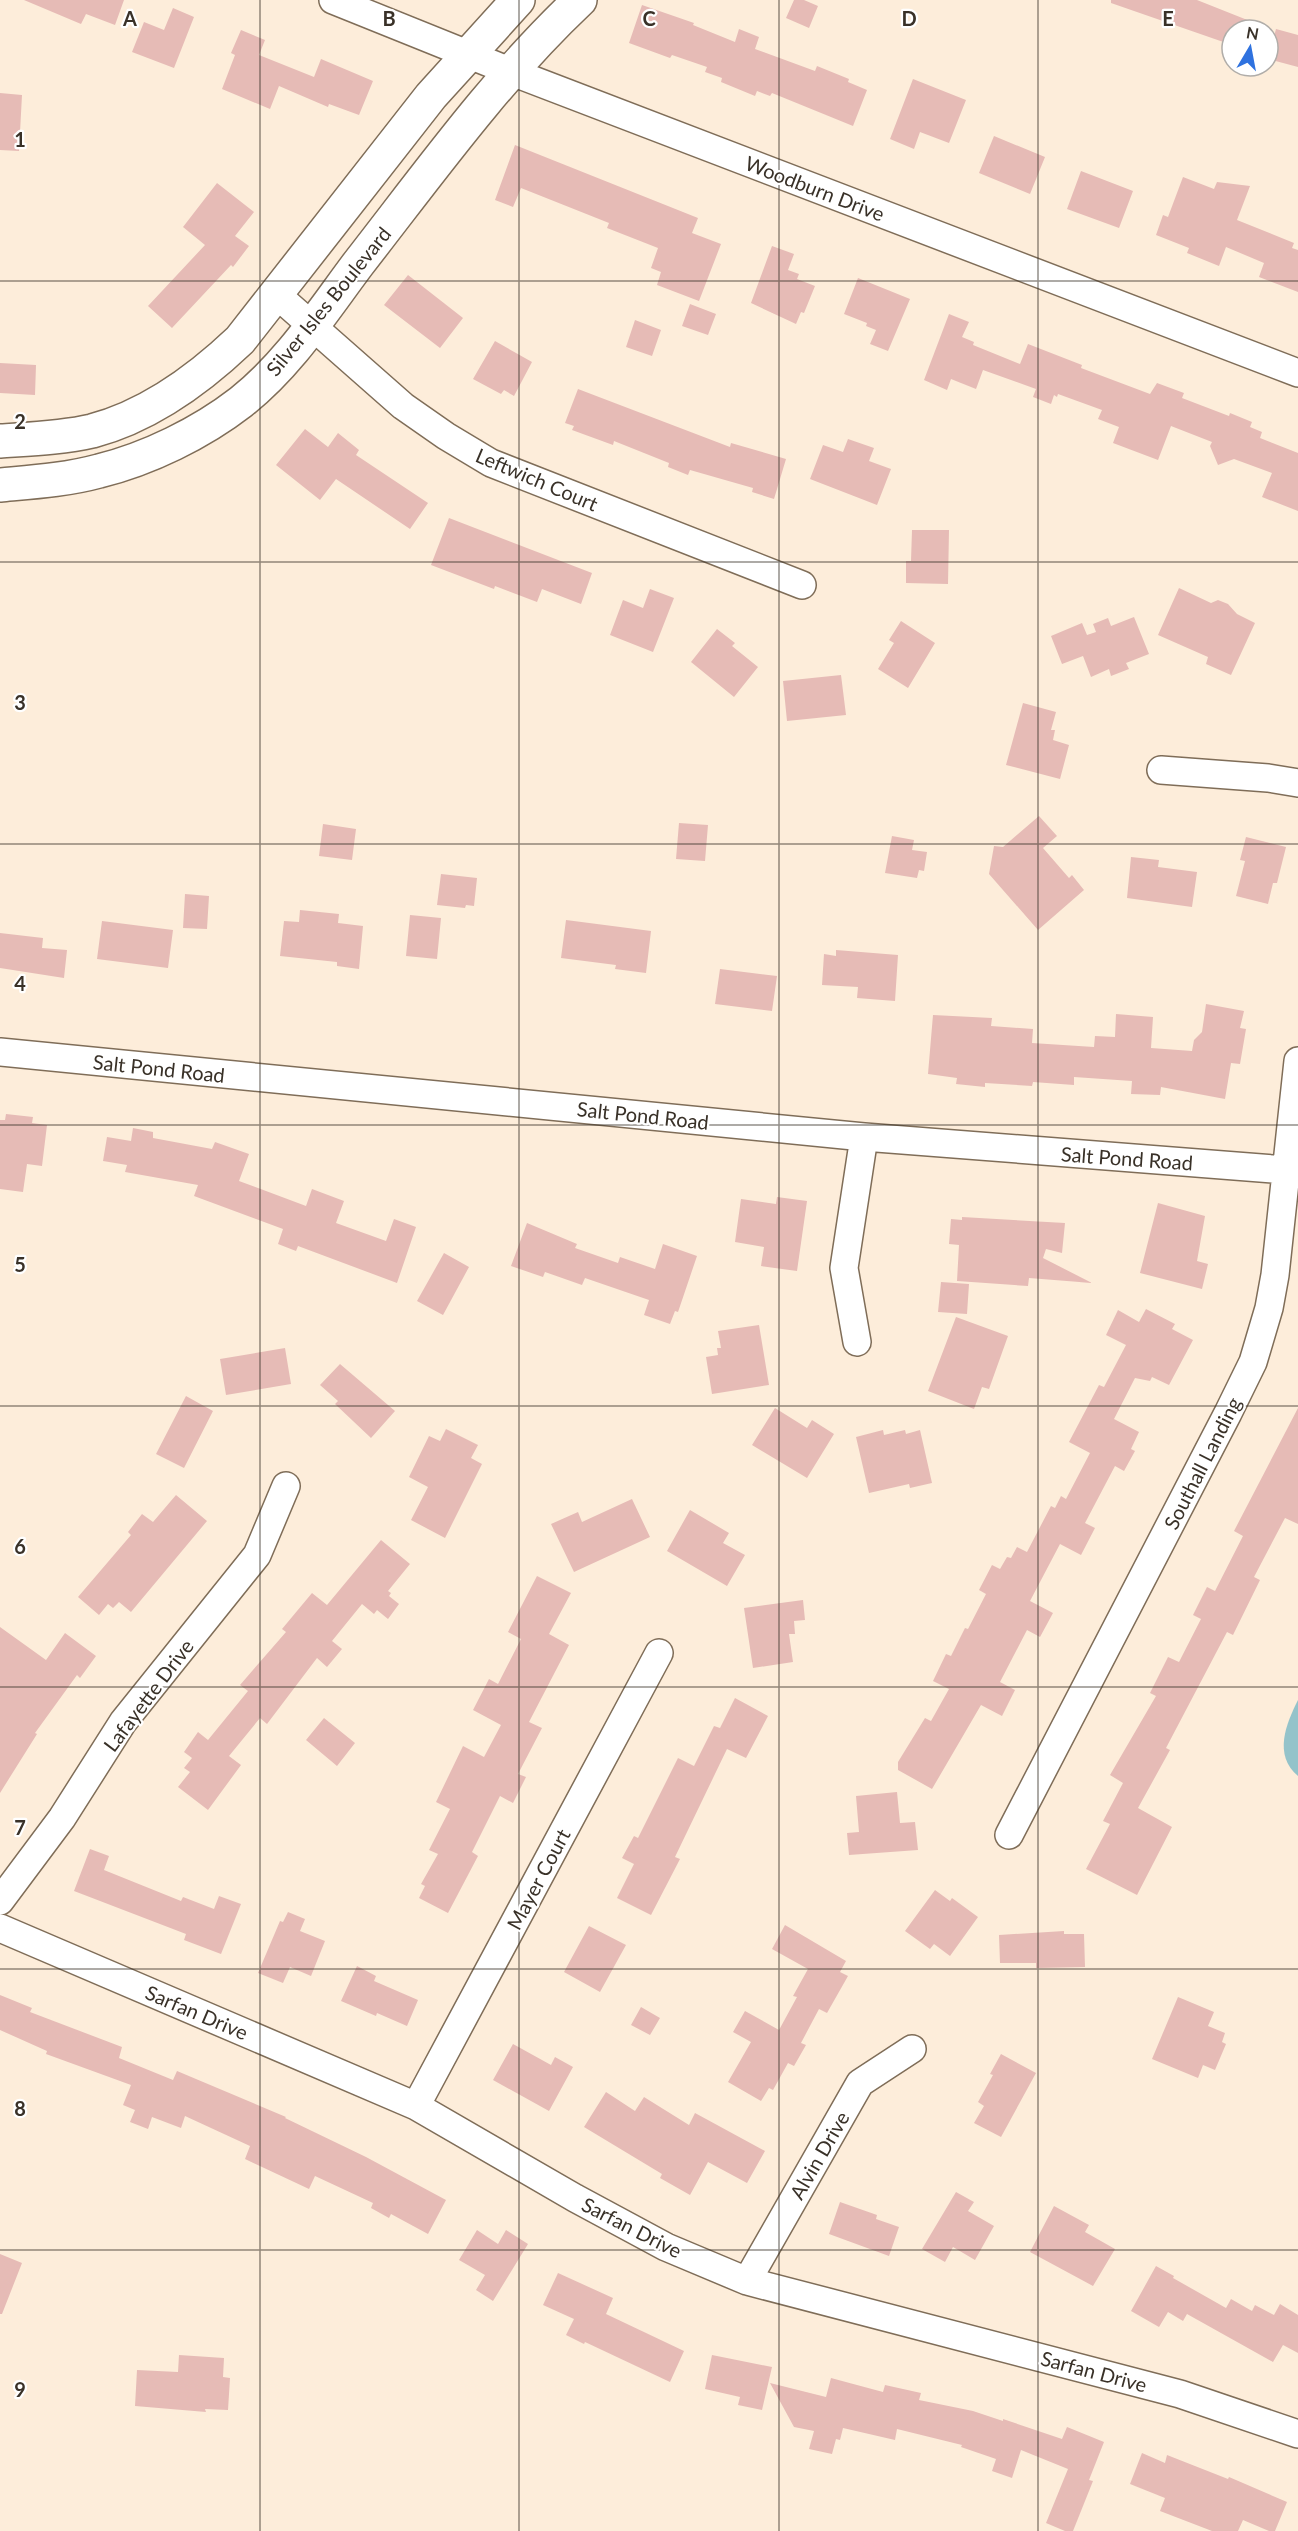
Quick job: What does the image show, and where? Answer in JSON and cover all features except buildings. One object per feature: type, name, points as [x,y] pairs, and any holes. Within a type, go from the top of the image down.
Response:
[{"type":"street","name":"Woodburn Drive","points":[[333,0],[512,72],[1298,373]]},
{"type":"street","points":[[0,441],[50,438],[93,430],[141,412],[181,390],[211,368],[240,340],[277,295],[431,96],[518,0]]},
{"type":"street","name":"Silver Isles Boulevard","points":[[0,484],[55,480],[100,471],[163,447],[203,427],[241,402],[285,362],[476,111],[580,0]]},
{"type":"street","name":"Leftwich Court","points":[[277,295],[403,406],[446,436],[491,463],[802,585]]},
{"type":"street","points":[[1161,770],[1268,778],[1298,783]]},
{"type":"street","name":"Salt Pond Road","points":[[0,1052],[864,1137],[1286,1170]]},
{"type":"street","name":"Southall Landing","points":[[1009,1834],[1253,1362],[1269,1308],[1275,1275],[1298,1061]]},
{"type":"street","points":[[857,1342],[844,1268],[864,1137]]},
{"type":"street","name":"Lafayette Drive","points":[[0,1901],[62,1818],[123,1722],[257,1555],[286,1486]]},
{"type":"street","name":"Mayer Court","points":[[416,2106],[659,1653]]},
{"type":"street","name":"Sarfan Drive","points":[[0,1928],[416,2106],[575,2198],[666,2247],[747,2281],[1180,2394],[1298,2434]]},
{"type":"street","name":"Alvin Drive","points":[[747,2281],[860,2083],[912,2049]]},
{"type":"water","points":[[1298,1700],[1298,1776],[1290,1768],[1286,1759],[1284,1739],[1289,1719]]}]
